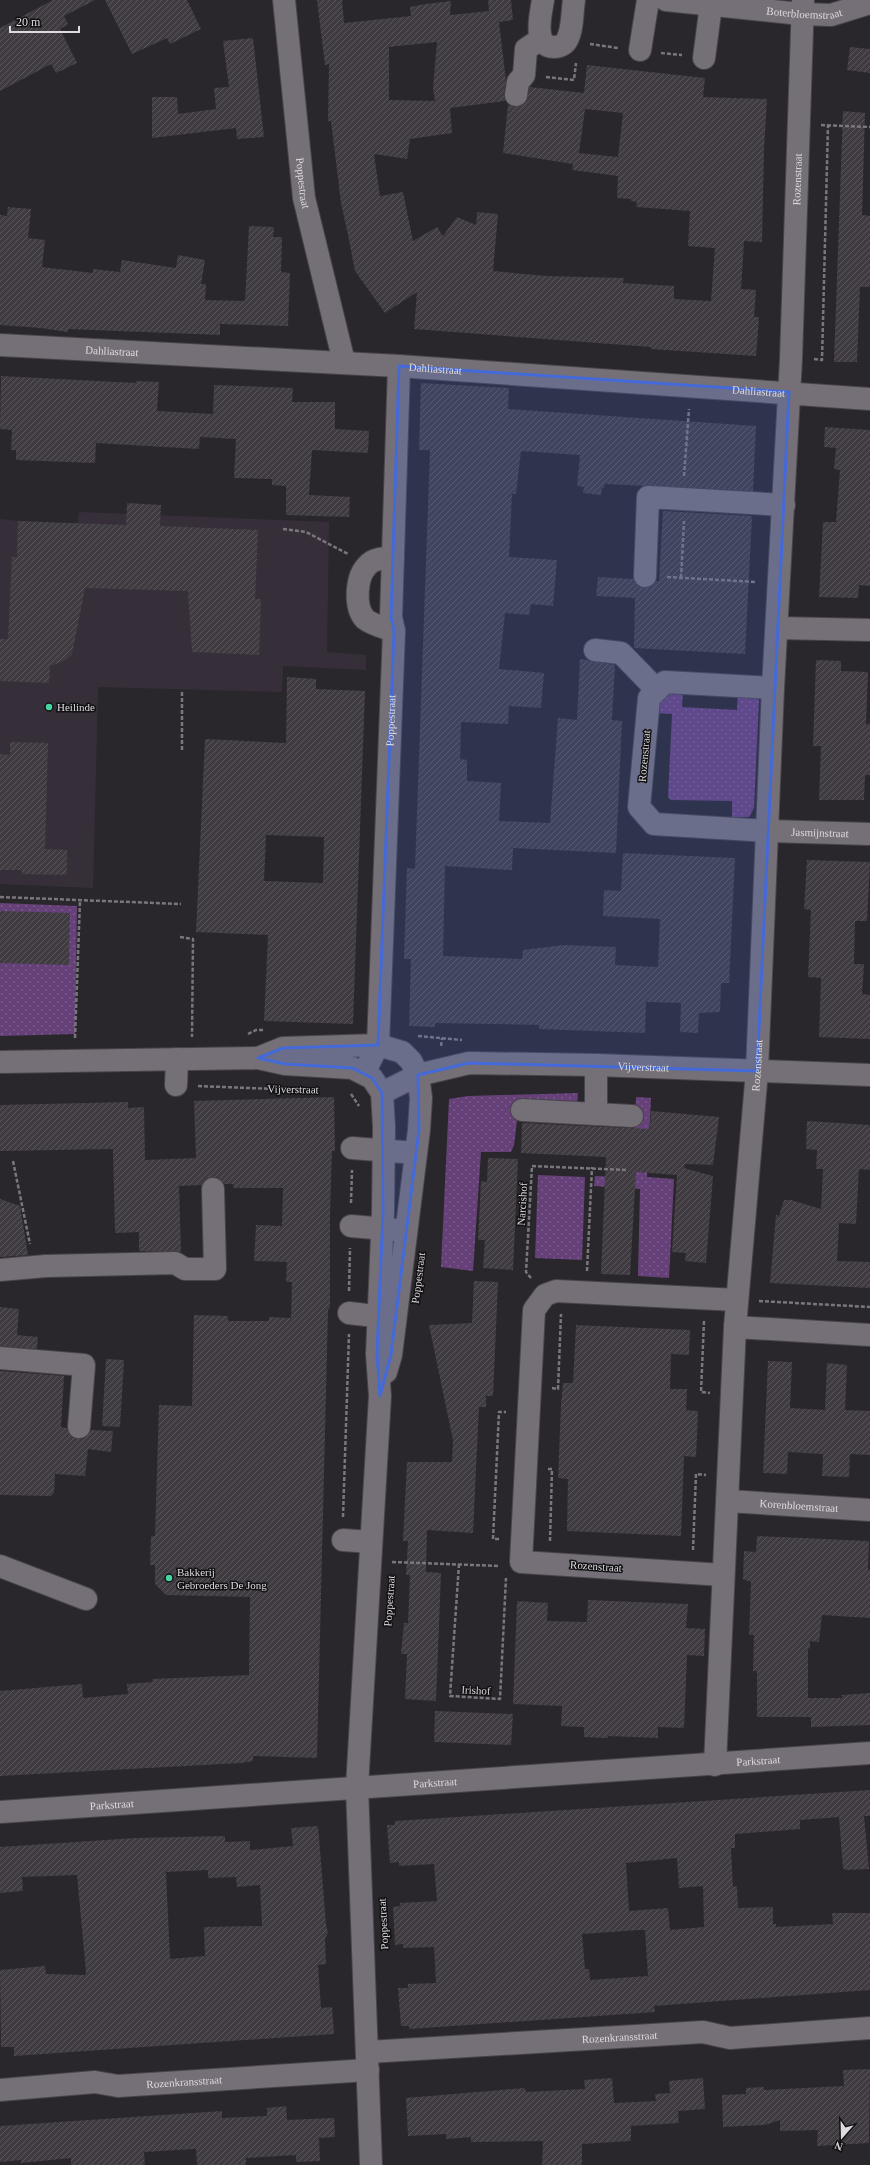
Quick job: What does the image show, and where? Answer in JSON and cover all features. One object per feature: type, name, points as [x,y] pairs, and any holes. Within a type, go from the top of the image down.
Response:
[{"type":"street","name":"Poppestraat","points":[[284,0],[304,198],[344,362]]},
{"type":"street","points":[[542,0],[539,32],[541,39],[546,45],[553,47],[560,46],[566,42],[569,35],[574,0]]},
{"type":"street","points":[[640,50],[648,0]]},
{"type":"street","name":"Boterbloemstraat","points":[[672,0],[711,5],[802,7],[831,15],[870,3]]},
{"type":"street","points":[[704,58],[711,5]]},
{"type":"street","name":"Rozenstraat","points":[[715,1765],[735,1327],[757,1071],[769,831],[773,688],[778,628],[791,359],[802,7]]},
{"type":"street","points":[[516,95],[518,82],[524,75],[526,49],[541,39]]},
{"type":"street","name":"Dahliastraat","points":[[0,345],[344,362],[789,392],[870,399]]},
{"type":"street","name":"Poppestraat","points":[[364,1073],[378,1045],[394,631],[391,617],[399,366]]},
{"type":"street","points":[[645,576],[648,497],[784,505]]},
{"type":"street","points":[[393,558],[379,558],[367,565],[362,573],[358,590],[359,608],[365,619],[394,631]]},
{"type":"street","points":[[778,628],[870,630]]},
{"type":"street","points":[[596,650],[621,653],[657,690],[665,682],[773,688]]},
{"type":"street","name":"Rozenstraat","points":[[657,690],[649,698],[639,807],[654,824],[769,831]]},
{"type":"street","name":"Jasmijnstraat","points":[[769,831],[870,834]]},
{"type":"street","points":[[258,1058],[283,1048],[378,1045],[402,1052],[411,1061],[418,1075]]},
{"type":"street","points":[[0,1062],[258,1058],[285,1064],[352,1068],[364,1073],[378,1083],[382,1093]]},
{"type":"street","points":[[176,1086],[177,1059]]},
{"type":"street","name":"Vijverstraat","points":[[382,1093],[418,1075],[469,1063],[596,1065],[870,1075]]},
{"type":"street","points":[[596,1065],[596,1114]]},
{"type":"street","name":"Poppestraat","points":[[387,1317],[406,1231],[416,1153],[421,1098],[418,1075]]},
{"type":"street","name":"Poppestraat","points":[[371,2165],[357,1788],[380,1396],[391,1356],[387,1317],[382,1228],[384,1150],[382,1093]]},
{"type":"street","points":[[522,1110],[632,1116]]},
{"type":"street","points":[[352,1148],[416,1153]]},
{"type":"street","points":[[0,1270],[33,1267],[175,1263],[185,1269],[215,1269],[213,1189]]},
{"type":"street","points":[[351,1226],[406,1231]]},
{"type":"street","points":[[514,1564],[522,1540],[534,1310],[554,1293],[586,1292],[737,1300]]},
{"type":"street","points":[[349,1313],[387,1317]]},
{"type":"street","points":[[735,1327],[870,1335]]},
{"type":"street","points":[[0,1358],[84,1365],[79,1427]]},
{"type":"street","name":"Korenbloemstraat","points":[[728,1501],[870,1510]]},
{"type":"street","points":[[343,1540],[371,1542]]},
{"type":"street","name":"Rozenstraat","points":[[514,1564],[692,1572],[723,1575]]},
{"type":"street","points":[[0,1566],[86,1599]]},
{"type":"street","name":"Parkstraat","points":[[0,1812],[715,1765],[870,1753]]},
{"type":"street","name":"Rozenkransstraat","points":[[0,2090],[95,2082],[118,2086],[368,2061],[703,2032],[730,2038],[870,2028]]},
{"type":"path","points":[[798,123],[870,128]]},
{"type":"path","points":[[791,359],[822,360],[828,125]]},
{"type":"path","points":[[283,529],[306,532],[367,565]]},
{"type":"path","points":[[645,576],[780,584]]},
{"type":"path","points":[[182,690],[182,750]]},
{"type":"path","points":[[0,897],[181,904]]},
{"type":"path","points":[[75,1045],[80,901]]},
{"type":"path","points":[[180,937],[193,938],[192,1041]]},
{"type":"path","points":[[440,1070],[442,1038]]},
{"type":"path","name":"Vijverstraat","points":[[176,1086],[303,1090]]},
{"type":"path","points":[[348,1091],[361,1111]]},
{"type":"path","points":[[13,1161],[30,1239],[33,1267]]},
{"type":"path","name":"Narcishof","points":[[554,1293],[526,1272],[532,1166],[592,1167],[628,1170]]},
{"type":"path","points":[[586,1292],[592,1167]]},
{"type":"path","points":[[530,1387],[558,1389],[554,1293]]},
{"type":"path","points":[[704,1298],[701,1392],[732,1395]]},
{"type":"path","points":[[737,1300],[870,1307]]},
{"type":"path","points":[[522,1540],[493,1539],[499,1412],[529,1414]]},
{"type":"path","points":[[692,1572],[696,1474],[728,1476]]},
{"type":"path","name":"Poppestraat","points":[[391,1570],[392,1554]]},
{"type":"path","points":[[391,1562],[514,1564]]},
{"type":"path","name":"Irishof","points":[[459,1564],[450,1696],[500,1699],[514,1564]]},
{"type":"highlighted area","points":[[399,366],[789,392],[757,1071],[469,1063],[418,1075],[419,1130],[391,1355],[380,1396],[377,1354],[383,1212],[382,1093],[372,1078],[352,1068],[285,1064],[258,1058],[283,1048],[378,1045],[394,631],[391,617]]},
{"type":"shaded area","name":"Heilinde","points":[[79,512],[329,522],[327,652],[366,655],[366,670],[283,666],[282,692],[98,687],[93,888],[0,884],[0,519],[77,527]]},
{"type":"shaded area","points":[[683,689],[682,707],[737,710],[738,692],[750,693],[759,700],[754,808],[749,817],[732,817],[732,801],[671,800],[668,797],[672,714],[655,713],[659,703],[665,696]]},
{"type":"shaded area","points":[[0,903],[77,906],[75,1034],[0,1036]]},
{"type":"shaded area","points":[[578,1093],[577,1106],[519,1105],[514,1145],[511,1152],[481,1152],[473,1271],[441,1267],[449,1099],[468,1096]]},
{"type":"shaded area","points":[[636,1097],[651,1098],[647,1177],[674,1179],[669,1278],[638,1276],[640,1189],[594,1186],[595,1176],[632,1178]]},
{"type":"shaded area","points":[[538,1175],[585,1177],[582,1260],[535,1258]]},
{"type":"building","points":[[53,0],[95,0],[64,16],[68,24],[60,29],[77,63],[56,73],[51,64],[0,91],[0,28]]},
{"type":"building","points":[[105,0],[187,0],[201,29],[170,44],[167,38],[132,54]]},
{"type":"building","points":[[317,0],[342,0],[344,23],[411,16],[410,7],[451,1],[450,15],[489,11],[488,0],[511,0],[513,20],[499,22],[506,81],[504,93],[505,101],[450,108],[452,133],[410,139],[407,159],[374,154],[380,196],[403,192],[413,241],[437,227],[443,236],[457,217],[476,225],[477,212],[498,214],[493,271],[546,276],[624,278],[623,283],[674,286],[674,299],[711,301],[715,248],[688,246],[690,211],[636,207],[637,202],[631,201],[631,199],[617,198],[618,176],[572,170],[573,164],[503,153],[508,105],[514,107],[525,103],[530,87],[584,93],[587,65],[705,78],[703,97],[767,99],[764,149],[762,242],[744,241],[741,289],[756,290],[754,317],[759,317],[756,356],[651,349],[651,347],[414,329],[417,292],[385,313],[355,271],[341,203],[331,121],[328,121],[329,64],[325,65]],"holes":[[[437,42],[433,88],[435,101],[389,100],[389,47]],[[585,109],[623,113],[618,157],[579,153]]]},
{"type":"building","points":[[253,38],[264,137],[237,139],[236,128],[152,138],[152,97],[177,97],[178,114],[216,109],[214,88],[229,87],[223,41]]},
{"type":"building","points":[[850,47],[870,49],[870,73],[847,70]]},
{"type":"building","points":[[843,111],[865,113],[862,215],[870,216],[870,287],[860,287],[857,362],[834,362]]},
{"type":"building","points":[[8,207],[31,209],[28,238],[45,240],[42,267],[93,273],[93,269],[120,272],[122,260],[176,268],[178,255],[205,260],[201,284],[206,284],[205,300],[245,301],[249,226],[274,227],[273,237],[282,237],[281,272],[290,273],[288,326],[220,324],[220,335],[68,329],[68,332],[41,328],[0,325],[0,215],[7,216]]},
{"type":"building","points":[[1,376],[136,383],[136,381],[159,382],[157,411],[213,414],[214,385],[293,388],[292,402],[335,402],[335,429],[369,431],[368,453],[312,450],[309,495],[350,497],[349,517],[286,515],[286,486],[272,485],[272,479],[234,478],[236,439],[200,437],[199,449],[96,443],[95,463],[16,460],[16,450],[11,450],[12,430],[0,429]]},
{"type":"building","points":[[421,383],[509,388],[508,409],[756,426],[753,491],[605,484],[604,488],[602,488],[601,495],[583,493],[584,487],[577,486],[580,455],[521,451],[516,494],[512,494],[509,557],[557,560],[553,606],[531,604],[529,615],[505,613],[499,669],[544,673],[541,708],[509,706],[508,724],[461,722],[460,759],[467,760],[467,781],[501,783],[499,821],[550,823],[558,718],[577,720],[580,659],[615,665],[612,720],[622,721],[616,853],[513,848],[512,870],[445,866],[443,956],[522,959],[523,950],[563,945],[616,947],[615,965],[658,967],[660,919],[603,916],[604,890],[621,891],[623,853],[735,858],[729,983],[721,983],[720,1012],[699,1013],[698,1033],[680,1032],[681,1003],[646,1002],[645,1033],[539,1029],[539,1025],[435,1023],[435,1027],[409,1026],[411,959],[404,959],[407,868],[415,869],[430,450],[419,450]]},
{"type":"building","points":[[825,427],[870,430],[870,586],[859,585],[858,598],[819,597],[823,522],[836,522],[840,470],[834,469],[836,448],[824,447]]},
{"type":"building","points":[[127,503],[161,505],[160,526],[258,530],[255,599],[261,599],[259,655],[192,652],[188,591],[85,588],[72,654],[64,661],[50,666],[49,683],[0,681],[0,639],[8,639],[12,557],[17,557],[18,521],[126,525]]},
{"type":"building","points":[[663,511],[752,516],[745,654],[634,648],[635,598],[596,596],[598,577],[633,579],[638,586],[644,588],[650,587],[656,581],[659,581]]},
{"type":"building","points":[[816,660],[841,661],[841,671],[868,672],[866,725],[870,723],[870,775],[866,775],[865,777],[864,800],[819,800],[821,746],[813,746]]},
{"type":"building","points":[[287,677],[316,679],[316,689],[365,691],[353,1024],[264,1021],[268,935],[196,932],[205,739],[286,743]],"holes":[[[266,835],[324,837],[323,883],[264,881]]]},
{"type":"building","points":[[10,742],[48,743],[45,849],[67,850],[67,875],[22,874],[22,870],[0,870],[0,754],[10,755]]},
{"type":"building","points":[[807,860],[870,862],[867,921],[855,921],[854,964],[864,964],[862,994],[870,995],[870,1039],[819,1037],[821,978],[808,977],[811,910],[804,909]]},
{"type":"building","points":[[0,911],[70,913],[69,965],[0,963]]},
{"type":"building","points":[[334,1097],[335,1151],[332,1151],[330,1214],[330,1307],[328,1310],[317,1758],[253,1756],[253,1761],[241,1763],[0,1776],[0,1691],[82,1684],[83,1698],[128,1694],[127,1684],[153,1682],[152,1679],[249,1675],[250,1597],[166,1595],[155,1584],[155,1565],[150,1565],[151,1536],[155,1536],[159,1405],[192,1406],[194,1315],[228,1316],[228,1321],[269,1321],[269,1317],[291,1318],[292,1282],[286,1282],[287,1262],[254,1261],[256,1225],[282,1226],[283,1188],[234,1188],[233,1184],[224,1184],[219,1178],[213,1177],[206,1179],[201,1185],[179,1186],[181,1252],[139,1251],[139,1232],[115,1233],[113,1149],[0,1151],[0,1105],[128,1102],[128,1108],[144,1107],[145,1160],[196,1158],[194,1101]]},
{"type":"building","points":[[651,1111],[719,1117],[713,1165],[685,1164],[684,1168],[713,1176],[706,1263],[685,1261],[686,1253],[672,1252],[677,1175],[636,1172],[630,1275],[601,1274],[606,1157],[521,1153],[522,1123],[650,1129]]},
{"type":"building","points":[[807,1121],[870,1125],[870,1170],[859,1169],[856,1224],[839,1223],[837,1261],[870,1262],[870,1288],[770,1283],[776,1215],[779,1216],[784,1200],[791,1200],[821,1209],[823,1169],[816,1169],[817,1150],[806,1149]]},
{"type":"building","points":[[488,1158],[518,1159],[513,1270],[483,1268],[485,1240],[478,1240],[481,1181],[487,1182]]},
{"type":"building","points":[[0,1199],[20,1206],[28,1255],[0,1257]]},
{"type":"building","points":[[474,1281],[498,1282],[493,1396],[486,1396],[486,1407],[479,1407],[473,1533],[427,1530],[426,1572],[441,1573],[436,1701],[405,1699],[407,1654],[401,1654],[404,1623],[408,1623],[410,1575],[406,1575],[408,1541],[403,1541],[407,1462],[452,1462],[453,1440],[429,1325],[472,1323]]},
{"type":"building","points":[[0,1307],[19,1309],[17,1335],[38,1337],[37,1349],[0,1346]]},
{"type":"building","points":[[576,1325],[690,1330],[689,1355],[671,1354],[670,1389],[687,1389],[686,1410],[698,1411],[696,1457],[684,1456],[681,1536],[567,1531],[568,1479],[558,1478],[561,1405],[563,1383],[573,1383]]},
{"type":"building","points":[[106,1359],[124,1360],[120,1427],[102,1426]]},
{"type":"building","points":[[768,1361],[792,1362],[790,1408],[825,1410],[827,1363],[847,1365],[845,1410],[870,1411],[870,1455],[850,1454],[849,1477],[822,1476],[823,1454],[788,1452],[787,1474],[763,1473]]},
{"type":"building","points":[[0,1371],[64,1376],[61,1427],[67,1428],[72,1437],[78,1439],[85,1438],[91,1430],[113,1431],[111,1452],[88,1449],[85,1476],[55,1474],[54,1494],[52,1494],[52,1496],[0,1495]]},
{"type":"building","points":[[757,1536],[869,1541],[868,1570],[870,1570],[870,1618],[822,1615],[819,1642],[810,1641],[810,1649],[808,1648],[808,1698],[842,1698],[842,1695],[870,1693],[870,1725],[811,1727],[811,1717],[757,1717],[757,1671],[753,1671],[754,1635],[749,1635],[751,1582],[743,1579],[744,1551],[756,1552]]},
{"type":"building","points":[[588,1600],[688,1604],[686,1628],[705,1629],[704,1656],[687,1655],[684,1728],[658,1727],[658,1738],[608,1736],[608,1738],[584,1737],[584,1727],[561,1726],[562,1706],[513,1704],[517,1601],[548,1603],[547,1621],[587,1622]]},
{"type":"building","points":[[435,1711],[513,1714],[511,1745],[434,1742]]},
{"type":"building","points":[[870,1790],[870,1816],[864,1816],[869,1869],[845,1870],[843,1868],[839,1817],[800,1820],[800,1829],[735,1834],[735,1848],[731,1848],[733,1887],[737,1886],[738,1908],[773,1907],[773,1924],[776,1924],[776,1927],[833,1924],[832,1913],[870,1913],[870,1990],[654,2006],[655,2012],[409,2029],[409,2026],[401,2026],[398,1988],[408,1988],[408,1984],[436,1983],[434,1947],[403,1948],[403,1944],[395,1945],[393,1907],[400,1906],[400,1903],[437,1901],[434,1864],[399,1866],[399,1862],[390,1863],[387,1825],[395,1825],[395,1821]],"holes":[[[677,1858],[679,1888],[703,1886],[704,1927],[670,1930],[668,1908],[629,1911],[626,1863]],[[645,1930],[648,1976],[590,1980],[589,1969],[585,1969],[582,1934]]]},
{"type":"building","points":[[318,1826],[328,1933],[325,1938],[326,1964],[318,1965],[321,2008],[332,2007],[334,2034],[14,2056],[14,2047],[1,2047],[0,1970],[45,1966],[46,1974],[85,1975],[86,1972],[77,1875],[22,1877],[23,1891],[0,1893],[0,1847],[136,1838],[225,1836],[225,1842],[250,1841],[250,1850],[293,1846],[291,1828]],"holes":[[[208,1870],[208,1878],[236,1877],[237,1887],[260,1885],[262,1926],[204,1927],[205,1956],[170,1959],[166,1872]]]},
{"type":"building","points":[[870,2069],[869,2143],[817,2146],[818,2130],[780,2131],[780,2120],[765,2125],[723,2127],[722,2095],[746,2094],[746,2088],[764,2087],[764,2090],[844,2086],[843,2070]]},
{"type":"building","points":[[612,2078],[614,2103],[656,2101],[655,2094],[670,2093],[669,2081],[703,2078],[705,2109],[678,2111],[679,2123],[631,2126],[631,2141],[582,2144],[582,2165],[542,2165],[543,2141],[471,2142],[471,2137],[446,2139],[446,2134],[408,2136],[406,2098],[525,2088],[526,2092],[585,2089],[584,2080]]},
{"type":"building","points":[[286,2106],[287,2120],[334,2118],[335,2137],[319,2138],[320,2161],[296,2162],[296,2155],[246,2158],[246,2165],[197,2165],[196,2149],[193,2149],[144,2152],[145,2165],[71,2165],[71,2158],[21,2163],[21,2160],[0,2162],[0,2126],[222,2111],[222,2118],[267,2116],[267,2108]]},
{"type":"place","name":"Heilinde","points":[[49,707]]},
{"type":"place","name":"Bakkerij Gebroeders De Jong","points":[[169,1578]]}]
